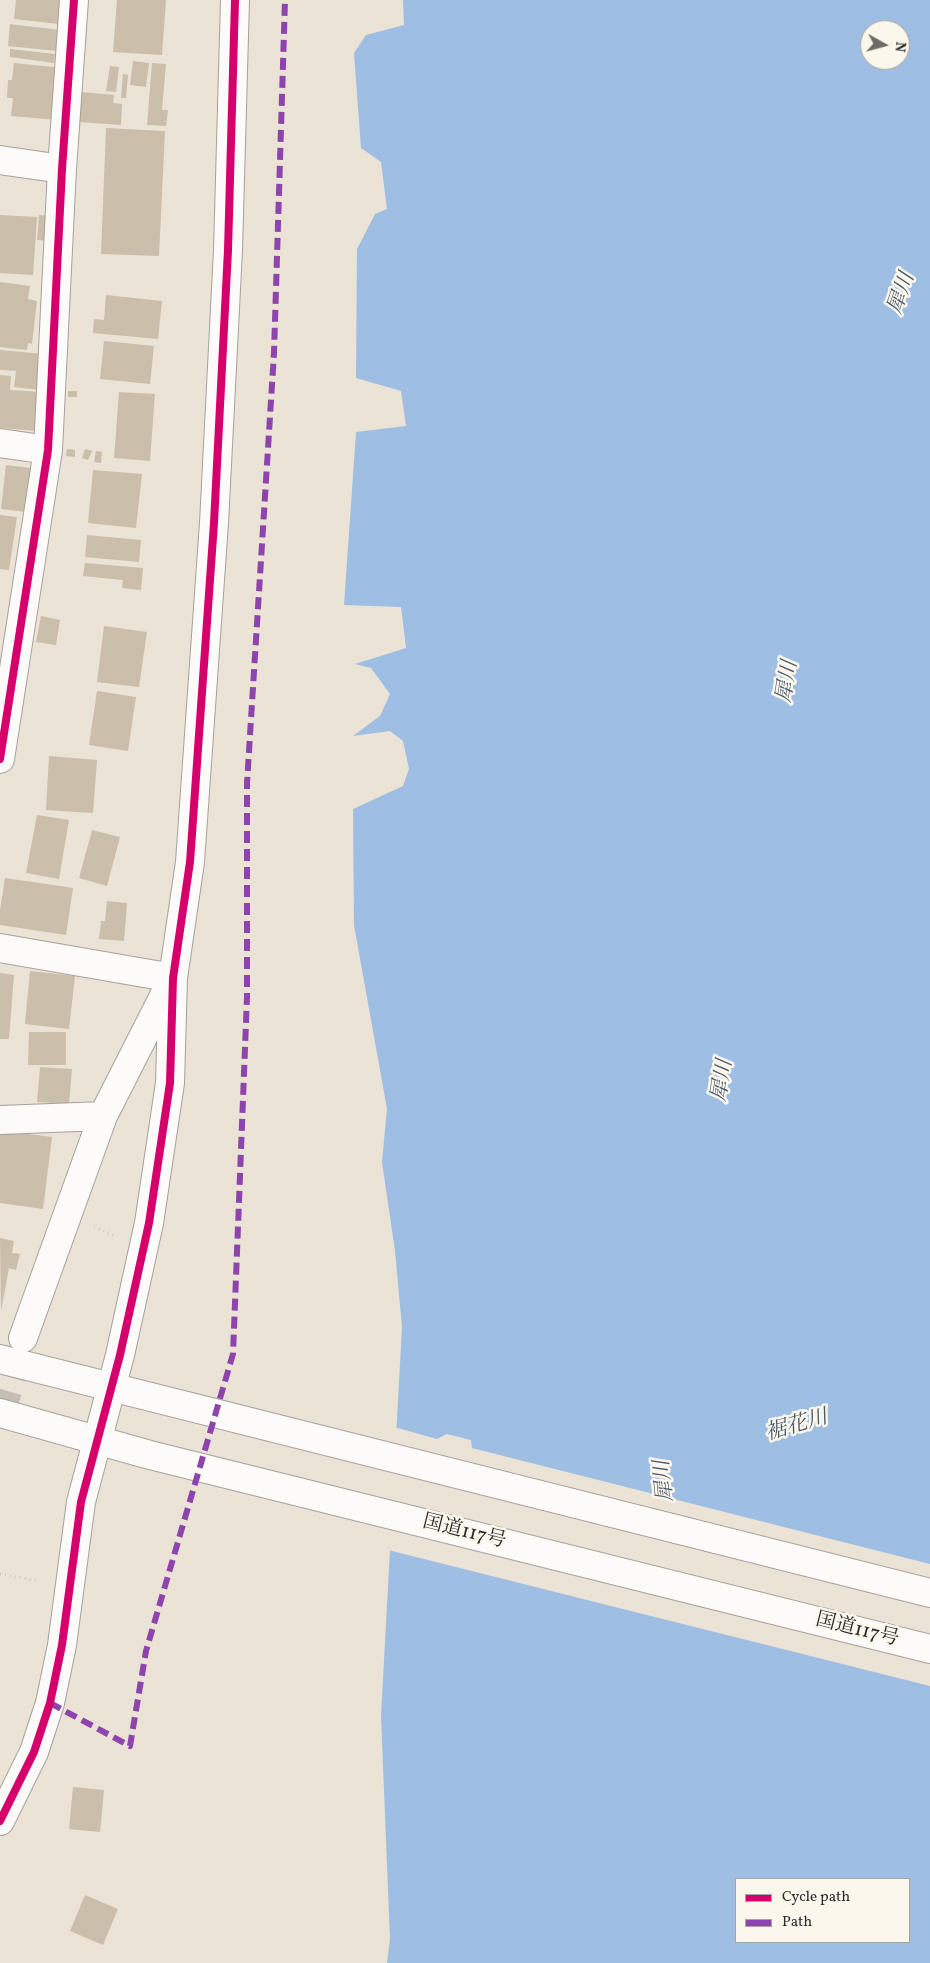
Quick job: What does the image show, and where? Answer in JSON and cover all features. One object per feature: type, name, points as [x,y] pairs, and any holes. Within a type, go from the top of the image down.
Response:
[{"type":"main road","points":[[0,759],[48,450],[62,169],[74,0]]},
{"type":"main road","points":[[0,1821],[34,1752],[50,1703],[62,1645],[81,1502],[112,1386],[147,1233],[170,1083],[173,978],[190,862],[214,523],[228,250],[235,0]]},
{"type":"main road","points":[[0,160],[62,169]]},
{"type":"main road","points":[[0,443],[48,450]]},
{"type":"main road","points":[[0,948],[173,978]]},
{"type":"main road","points":[[23,1338],[103,1116],[173,978]]},
{"type":"main road","points":[[0,1120],[103,1116]]},
{"type":"main road","points":[[0,1359],[930,1593]]},
{"type":"main road","name":"国道117号","points":[[0,1413],[150,1456],[930,1649]]},
{"type":"path","points":[[89,1225],[123,1238]]},
{"type":"path","points":[[0,1574],[39,1581]]},
{"type":"water","points":[[403,0],[930,0],[930,1963],[387,1963],[390,1939],[381,1716],[402,1327],[395,1251],[382,1162],[387,1109],[354,925],[353,809],[403,786],[409,769],[403,741],[390,731],[353,736],[380,716],[390,694],[371,668],[355,664],[406,648],[401,607],[344,605],[356,432],[406,426],[401,391],[356,378],[357,249],[375,214],[387,209],[381,162],[361,148],[354,53],[366,35],[404,25]]},
{"type":"pier","points":[[394,1427],[437,1439],[447,1434],[471,1440],[472,1448],[930,1564],[930,1686],[388,1550]]},
{"type":"building","points":[[16,0],[62,0],[59,24],[14,19]]},
{"type":"building","points":[[117,0],[166,0],[162,55],[113,52]]},
{"type":"building","points":[[10,24],[60,30],[57,51],[8,46]]},
{"type":"building","points":[[10,49],[55,54],[54,63],[10,57]]},
{"type":"building","points":[[133,61],[149,63],[146,87],[130,85]]},
{"type":"building","points":[[14,63],[62,68],[57,120],[11,116],[13,98],[7,98],[8,80],[12,80]]},
{"type":"building","points":[[152,63],[166,64],[162,110],[168,110],[166,126],[147,125]]},
{"type":"building","points":[[110,66],[119,67],[116,92],[106,91]]},
{"type":"building","points":[[123,74],[128,75],[126,98],[121,98]]},
{"type":"building","points":[[82,92],[114,95],[113,103],[122,104],[121,125],[79,122]]},
{"type":"building","points":[[106,128],[165,131],[159,256],[101,254]]},
{"type":"building","points":[[0,215],[37,217],[33,275],[0,273]]},
{"type":"building","points":[[39,215],[52,216],[50,241],[37,240]]},
{"type":"building","points":[[0,282],[30,286],[28,299],[37,301],[32,344],[28,343],[27,350],[0,347]]},
{"type":"building","points":[[106,295],[162,301],[158,339],[93,333],[94,319],[104,320]]},
{"type":"building","points":[[104,341],[154,346],[150,384],[100,379]]},
{"type":"building","points":[[0,350],[43,354],[39,390],[14,387],[16,371],[0,370]]},
{"type":"building","points":[[0,375],[11,376],[10,390],[41,392],[37,431],[0,428]]},
{"type":"building","points":[[68,391],[77,391],[77,397],[68,397]]},
{"type":"building","points":[[119,392],[155,394],[150,461],[114,458]]},
{"type":"building","points":[[67,449],[75,450],[75,457],[66,456]]},
{"type":"building","points":[[85,449],[92,451],[88,460],[82,458]]},
{"type":"building","points":[[96,451],[102,452],[101,463],[94,462]]},
{"type":"building","points":[[6,465],[31,468],[26,512],[1,509]]},
{"type":"building","points":[[93,470],[142,474],[136,528],[88,523]]},
{"type":"building","points":[[0,515],[17,517],[9,570],[0,569]]},
{"type":"building","points":[[87,535],[141,540],[139,562],[85,557]]},
{"type":"building","points":[[85,563],[143,568],[141,590],[122,588],[123,580],[83,576]]},
{"type":"building","points":[[41,616],[60,620],[56,645],[36,642]]},
{"type":"building","points":[[104,626],[147,632],[139,687],[97,682]]},
{"type":"building","points":[[97,691],[136,697],[128,751],[89,745]]},
{"type":"building","points":[[49,756],[97,760],[93,813],[46,810]]},
{"type":"building","points":[[37,815],[69,820],[59,879],[26,873]]},
{"type":"building","points":[[92,830],[120,837],[107,886],[79,878]]},
{"type":"building","points":[[5,878],[73,888],[66,935],[0,925],[0,910]]},
{"type":"building","points":[[107,901],[127,903],[124,941],[99,939],[101,921],[105,921]]},
{"type":"building","points":[[30,971],[75,976],[69,1029],[25,1024]]},
{"type":"building","points":[[0,973],[14,975],[9,1039],[0,1039]]},
{"type":"building","points":[[29,1032],[66,1032],[66,1065],[28,1065]]},
{"type":"building","points":[[40,1067],[72,1069],[69,1104],[37,1102]]},
{"type":"building","points":[[0,1125],[28,1129],[28,1134],[52,1137],[43,1209],[0,1203]]},
{"type":"building","points":[[0,1238],[14,1241],[12,1253],[20,1254],[16,1270],[9,1268],[1,1311]]},
{"type":"building","points":[[73,1787],[104,1790],[100,1832],[69,1829]]},
{"type":"building","points":[[85,1895],[118,1909],[103,1945],[70,1931]]},
{"type":"tunnel","points":[[0,1418],[23,1340]]},
{"type":"marked path","points":[[50,1703],[130,1746],[146,1651],[233,1354],[247,997],[247,783],[274,353],[285,0]]},
{"type":"cycle path","points":[[0,759],[48,450],[62,169],[74,0]]},
{"type":"cycle path","points":[[0,1821],[34,1752],[50,1703],[62,1645],[81,1502],[120,1355],[149,1223],[170,1083],[173,978],[190,862],[214,523],[228,250],[235,0]]},
{"type":"water label","name":"犀川","points":[[903,294]]},
{"type":"water label","name":"犀川","points":[[789,682]]},
{"type":"water label","name":"犀川","points":[[724,1081]]},
{"type":"water label","name":"裾花川","points":[[797,1427]]},
{"type":"water label","name":"犀川","points":[[666,1481]]}]
